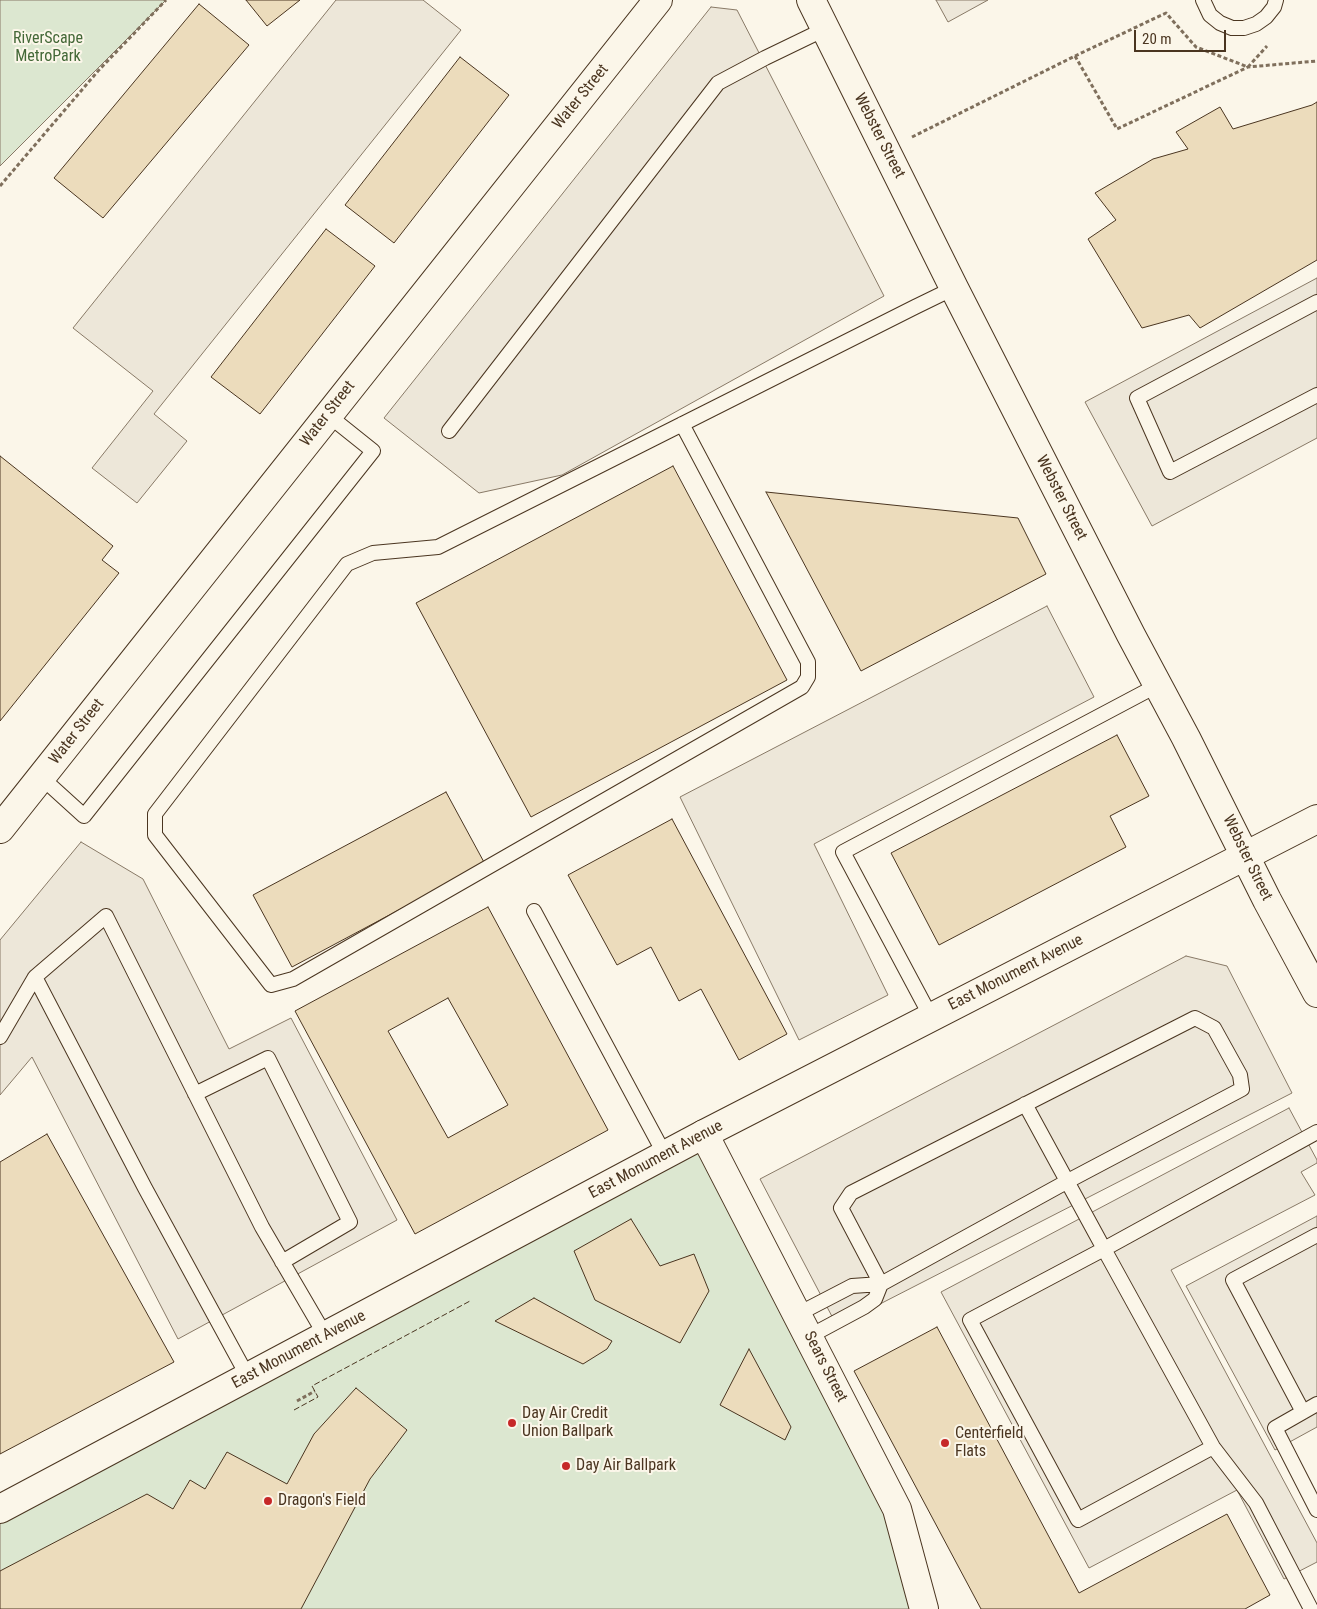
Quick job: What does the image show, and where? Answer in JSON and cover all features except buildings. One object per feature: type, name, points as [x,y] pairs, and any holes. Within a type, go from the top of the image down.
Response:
[{"type":"street","name":"Water Street","points":[[0,829],[658,0]]},
{"type":"street","name":"Webster Street","points":[[811,0],[954,288],[1246,855],[1267,900],[1317,993]]},
{"type":"street","name":"East Monument Avenue","points":[[0,1508],[704,1134],[1317,819]]},
{"type":"street","name":"Sears Street","points":[[704,1134],[898,1509],[924,1609]]},
{"type":"lane","points":[[1203,0],[1210,15],[1220,23],[1232,28],[1244,28],[1256,24],[1266,17],[1274,7],[1276,0]]},
{"type":"lane","points":[[449,431],[718,83],[825,29]]},
{"type":"lane","points":[[682,424],[808,662],[808,677],[802,687],[292,979],[271,985],[155,835],[155,814],[348,564],[373,553],[438,547],[682,424],[954,288]]},
{"type":"lane","points":[[1317,302],[1137,398],[1170,472],[1317,395]]},
{"type":"lane","points":[[41,777],[84,816],[372,451],[328,415]]},
{"type":"lane","points":[[931,1018],[843,852],[1158,685]]},
{"type":"lane","points":[[534,911],[665,1155]]},
{"type":"lane","points":[[0,1037],[35,977],[106,916],[262,1227],[325,1336]]},
{"type":"lane","points":[[35,977],[145,1188],[248,1377]]},
{"type":"lane","points":[[804,1325],[852,1286],[882,1284],[1068,1181],[1242,1089],[1240,1074],[1214,1028],[1195,1018],[851,1193],[841,1208],[882,1284]]},
{"type":"lane","points":[[195,1094],[268,1058],[350,1222],[282,1262]]},
{"type":"lane","points":[[1025,1104],[1213,1447],[1256,1503],[1311,1609]]},
{"type":"lane","points":[[1213,1447],[1078,1520],[970,1320],[1317,1132]]},
{"type":"lane","points":[[1303,1412],[1233,1280],[1317,1234]]},
{"type":"lane","points":[[804,1325],[864,1307],[875,1299],[882,1284]]},
{"type":"lane","points":[[1317,1404],[1275,1428],[1317,1510]]},
{"type":"path","points":[[0,186],[98,71],[166,0]]},
{"type":"path","points":[[886,150],[1166,13],[1196,47],[1248,67]]},
{"type":"path","points":[[1248,67],[1272,40]]},
{"type":"path","points":[[1075,56],[1118,129],[1248,67],[1317,61]]},
{"type":"path","points":[[297,1401],[315,1391]]},
{"type":"green space","name":"RiverScape MetroPark","points":[[0,0],[166,0],[0,166]]},
{"type":"green space","name":"Day Air Ballpark","points":[[704,1134],[897,1509],[924,1609],[0,1609],[0,1515]]},
{"type":"shaded area","points":[[336,0],[423,0],[461,30],[154,414],[187,441],[137,503],[92,468],[153,391],[73,328]]},
{"type":"shaded area","points":[[936,0],[988,0],[948,22]]},
{"type":"shaded area","points":[[711,7],[737,10],[884,296],[562,475],[479,493],[384,418]]},
{"type":"shaded area","points":[[1317,278],[1317,438],[1152,526],[1085,402]]},
{"type":"shaded area","points":[[1047,606],[1094,697],[814,844],[888,995],[799,1040],[680,797]]},
{"type":"shaded area","points":[[81,842],[143,879],[229,1049],[291,1018],[397,1220],[178,1339],[32,1057],[0,1095],[0,940]]},
{"type":"shaded area","points":[[1186,956],[1227,966],[1292,1093],[837,1326],[760,1179]]},
{"type":"shaded area","points":[[1289,1108],[1317,1160],[1317,1163],[1301,1172],[1315,1195],[1171,1270],[1317,1543],[1317,1562],[1284,1579],[1237,1490],[1089,1568],[941,1292]]},
{"type":"shaded area","points":[[1317,1216],[1317,1427],[1275,1450],[1186,1286]]},
{"type":"fence","points":[[294,1410],[318,1397],[312,1386],[470,1301]]},
{"type":"place","name":"Day Air Credit Union Ballpark","points":[[512,1423]]},
{"type":"place","name":"Centerfield Flats","points":[[945,1443]]},
{"type":"place","name":"Day Air Ballpark","points":[[566,1466]]},
{"type":"place","name":"Dragon's Field","points":[[268,1501]]}]
